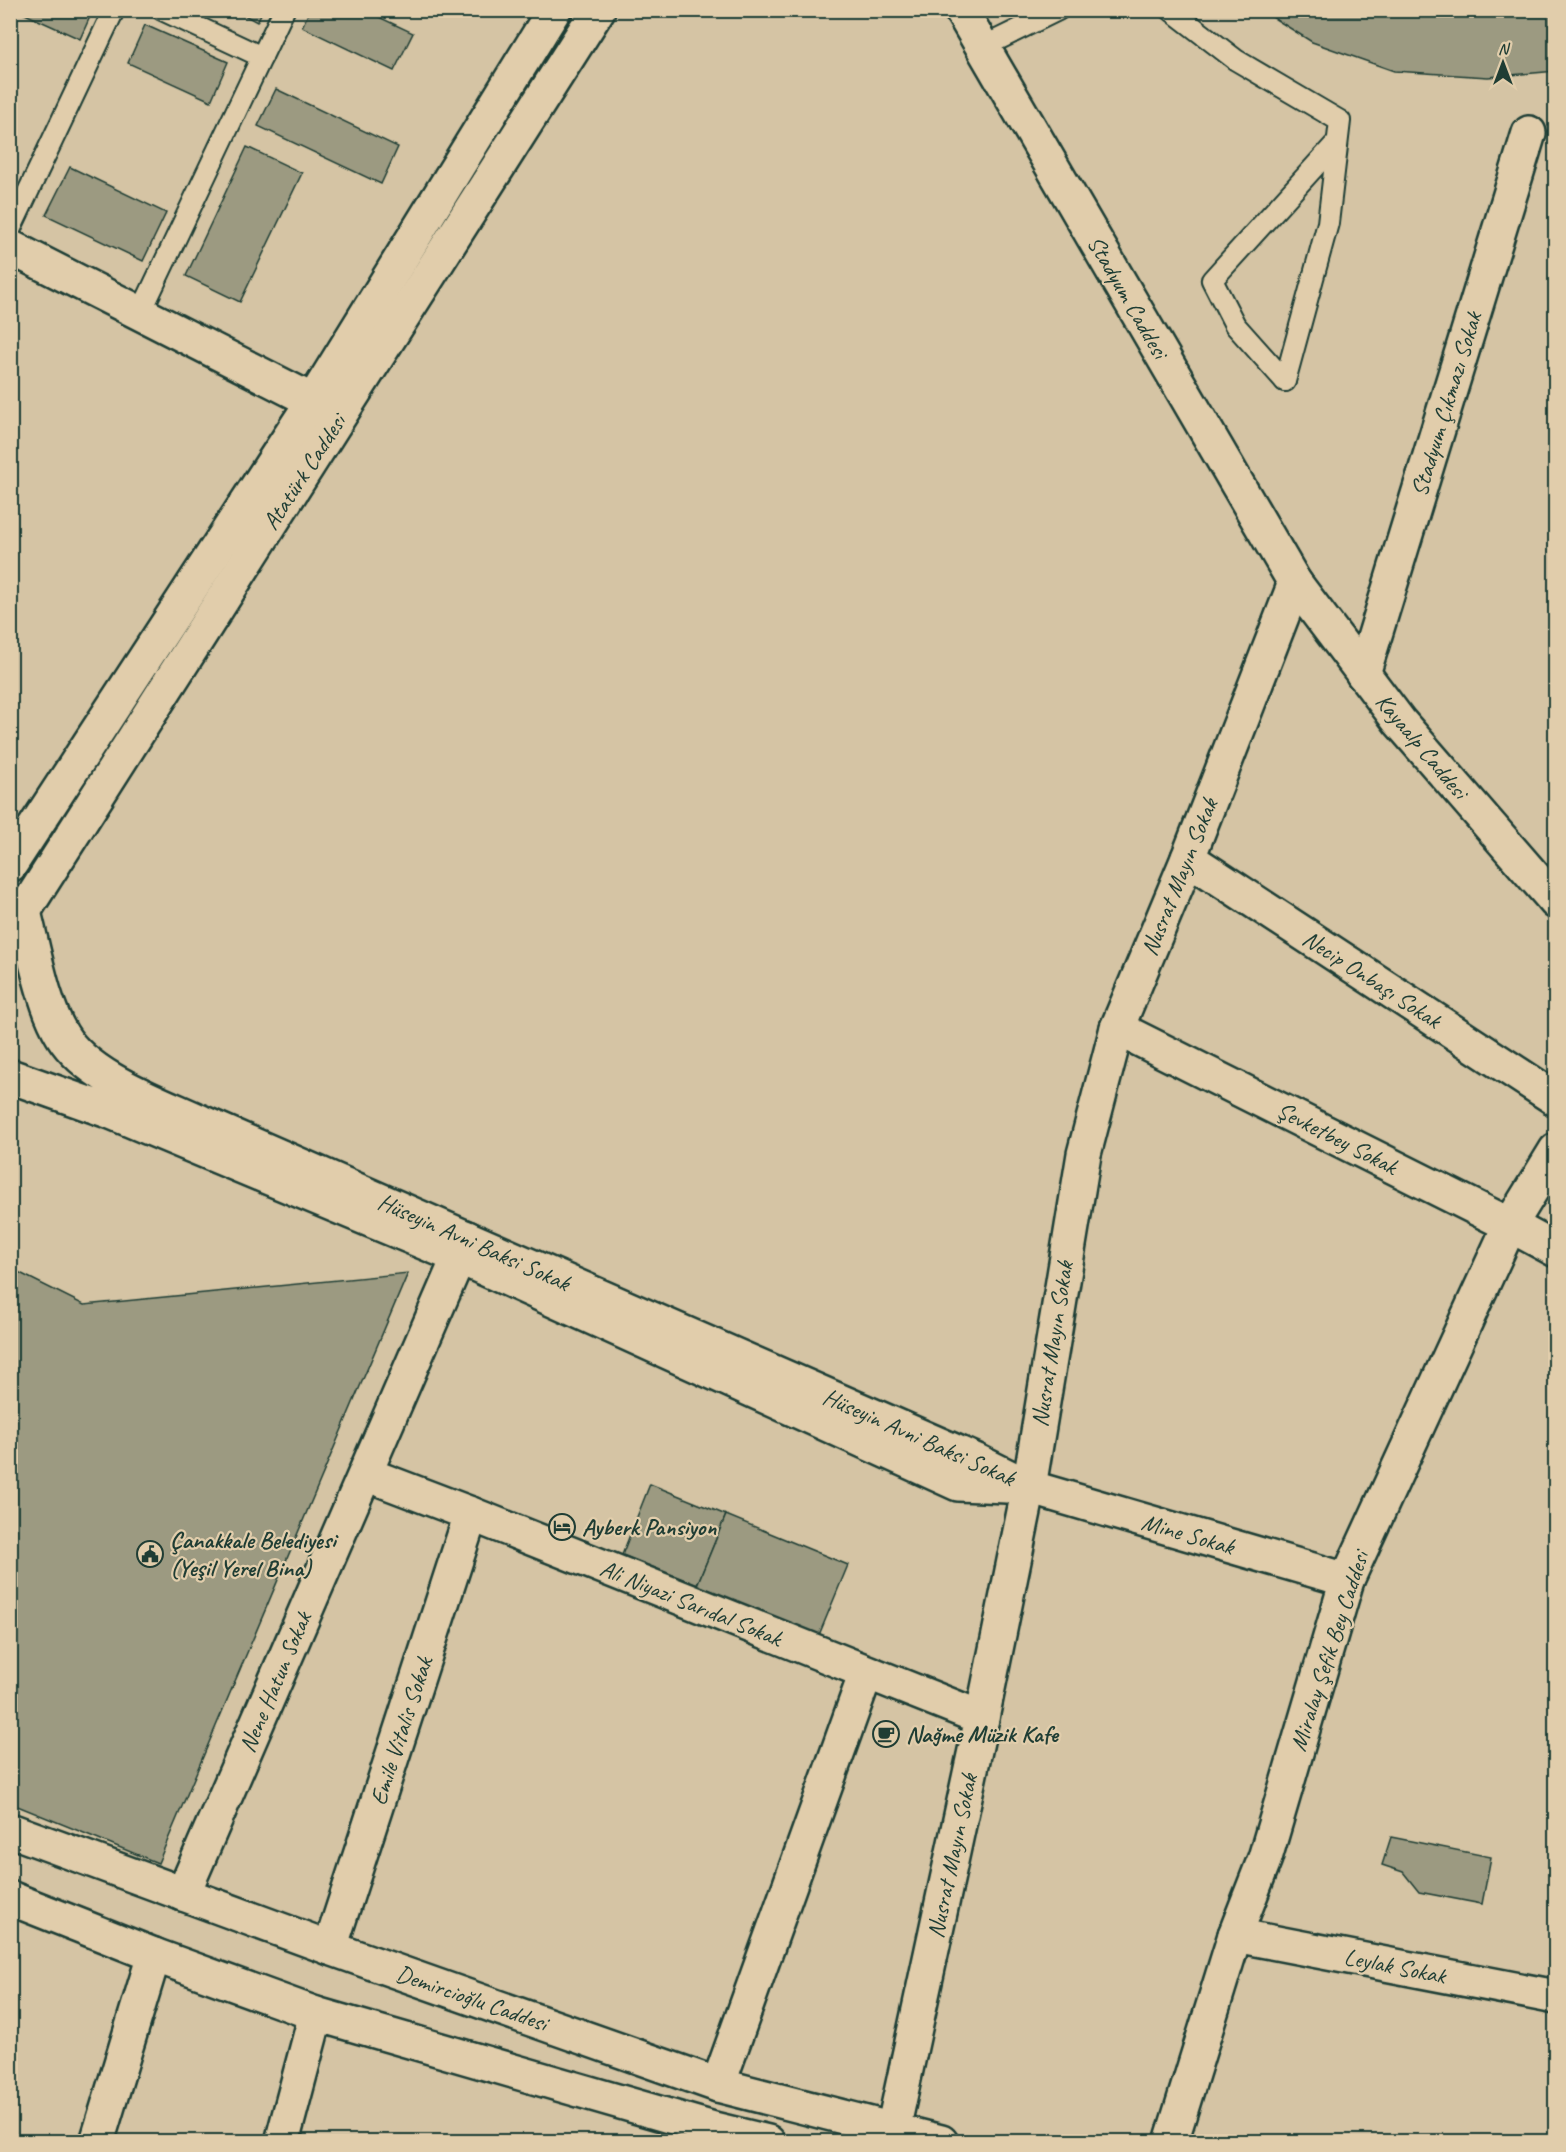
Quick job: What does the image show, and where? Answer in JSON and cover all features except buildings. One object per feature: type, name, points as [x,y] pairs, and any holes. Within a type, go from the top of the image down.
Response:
[{"type":"main road","name":"Atatürk Caddesi","points":[[10,865],[313,401],[554,10]]},
{"type":"main road","name":"Atatürk Caddesi","points":[[17,922],[598,10]]},
{"type":"main road","name":"Stadyum Caddesi","points":[[961,10],[1295,583]]},
{"type":"main road","name":"Stadyum Çıkmazı Sokak","points":[[1363,674],[1529,134]]},
{"type":"main road","points":[[10,247],[313,401]]},
{"type":"main road","name":"Kayaalp Caddesi","points":[[1295,583],[1399,722],[1556,902]]},
{"type":"main road","name":"Nusrat Mayın Sokak","points":[[893,2130],[982,1718],[1029,1487],[1084,1154],[1117,1028],[1188,858],[1295,583]]},
{"type":"main road","name":"Necip Onbaşı Sokak","points":[[1188,858],[1556,1099]]},
{"type":"main road","name":"Hüseyin Avni Baksi Sokak","points":[[17,922],[63,1036],[81,1057],[109,1079],[958,1484],[1029,1487]]},
{"type":"main road","name":"Şevketbey Sokak","points":[[1117,1028],[1556,1250]]},
{"type":"main road","points":[[83,1101],[98,1070]]},
{"type":"main road","name":"Hüseyin Avni Baksi Sokak","points":[[10,1076],[83,1101],[463,1248]]},
{"type":"main road","name":"Miralay Şefik Bey Caddesi","points":[[1171,2142],[1235,1935],[1264,1858],[1347,1580],[1510,1225],[1556,1150]]},
{"type":"main road","name":"Nene Hatun Sokak","points":[[183,1894],[463,1248]]},
{"type":"main road","name":"Ali Niyazi Sarıdal Sokak","points":[[366,1474],[982,1718]]},
{"type":"main road","name":"Mine Sokak","points":[[1029,1487],[1347,1580]]},
{"type":"main road","name":"Emile Vitalis Sokak","points":[[330,1948],[471,1514]]},
{"type":"main road","points":[[718,2085],[866,1673]]},
{"type":"main road","name":"Demircioğlu Caddesi","points":[[10,1830],[330,1948],[718,2085],[941,2142]]},
{"type":"main road","points":[[10,1898],[154,1955],[316,2014],[712,2135],[768,2142]]},
{"type":"main road","name":"Leylak Sokak","points":[[1235,1935],[1556,1997]]},
{"type":"main road","points":[[97,2142],[154,1955]]},
{"type":"main road","points":[[282,2142],[316,2014]]},
{"type":"lane","points":[[10,230],[114,10]]},
{"type":"lane","points":[[162,10],[262,57]]},
{"type":"lane","points":[[140,314],[284,10]]},
{"type":"lane","points":[[983,47],[1058,10]]},
{"type":"lane","points":[[1171,10],[1236,60],[1340,121],[1328,223],[1285,381],[1235,325],[1212,280],[1337,142]]},
{"type":"place","name":"Ayberk Pansiyon","points":[[562,1527]]},
{"type":"place","name":"Çanakkale Belediyesi (Yeşil Yerel Bina)","points":[[150,1554]]},
{"type":"place","name":"Nağme Müzik Kafe","points":[[886,1734]]}]
